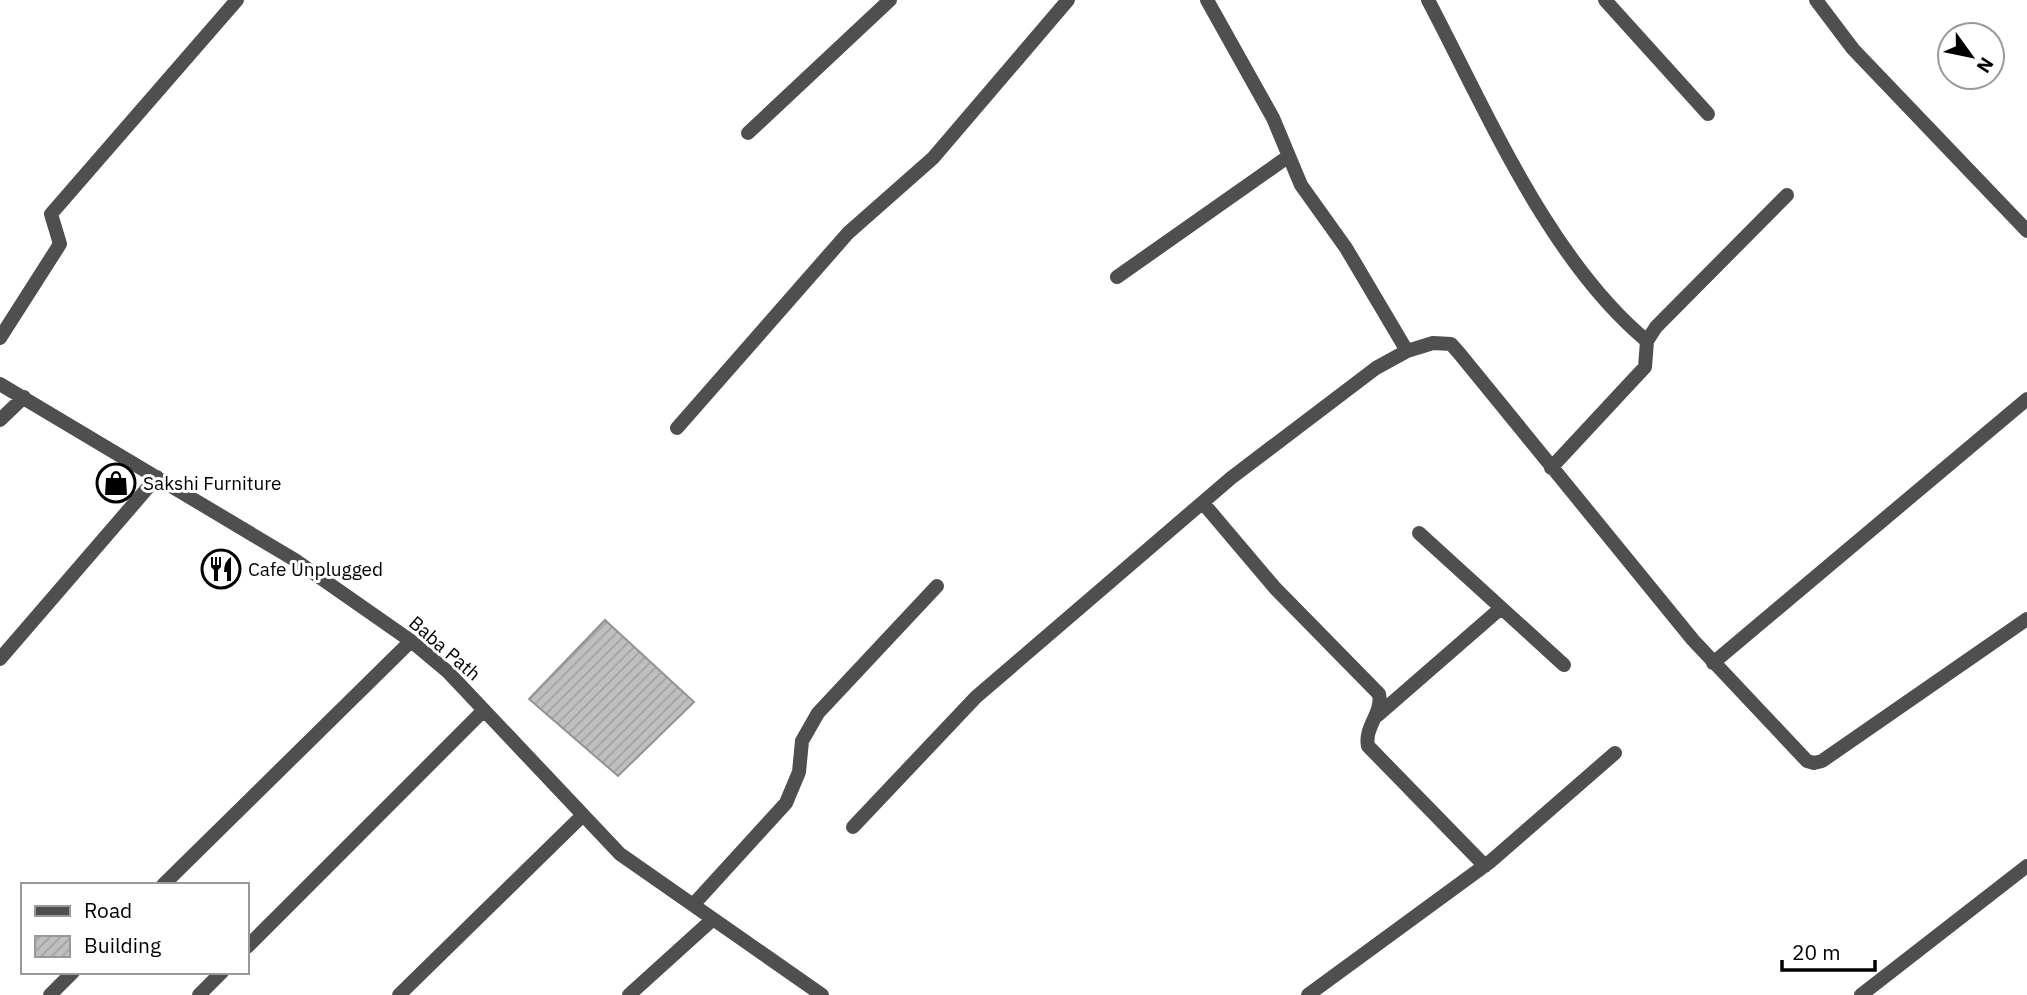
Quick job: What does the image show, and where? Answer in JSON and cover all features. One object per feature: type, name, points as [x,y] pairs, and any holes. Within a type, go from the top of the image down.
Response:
[{"type":"street","points":[[0,338],[60,244],[51,214],[237,0]]},
{"type":"street","points":[[748,133],[890,0]]},
{"type":"street","points":[[677,428],[848,233],[933,158],[1068,0]]},
{"type":"street","points":[[1207,0],[1248,70],[1301,186],[1346,248],[1407,351]]},
{"type":"street","points":[[1428,0],[1533,198],[1615,316],[1647,341]]},
{"type":"street","points":[[1605,0],[1709,114]]},
{"type":"street","points":[[1816,0],[1853,49],[2027,231]]},
{"type":"street","points":[[1117,277],[1289,156]]},
{"type":"street","points":[[1551,468],[1645,367],[1647,341],[1656,327],[1787,195]]},
{"type":"street","points":[[853,827],[976,697],[1203,503],[1376,368],[1407,351],[1433,343],[1451,344],[1713,663],[1774,730],[1807,761],[1822,761],[2027,619]]},
{"type":"street","name":"Baba Path","points":[[0,384],[295,560],[411,641],[448,672],[620,854],[822,995]]},
{"type":"street","points":[[0,420],[24,397]]},
{"type":"street","points":[[1713,663],[2027,398]]},
{"type":"street","points":[[0,659],[157,477]]},
{"type":"street","points":[[1203,503],[1275,588],[1373,686],[1381,701],[1368,731],[1368,746],[1485,866]]},
{"type":"street","points":[[1419,533],[1563,666]]},
{"type":"street","points":[[693,905],[786,803],[799,772],[802,741],[818,713],[937,586]]},
{"type":"street","points":[[1375,718],[1501,608]]},
{"type":"street","points":[[165,883],[411,641]]},
{"type":"street","points":[[248,946],[484,710]]},
{"type":"street","points":[[1308,995],[1485,866],[1615,754]]},
{"type":"street","points":[[399,995],[583,815]]},
{"type":"street","points":[[1861,995],[2024,875]]},
{"type":"street","points":[[629,995],[713,919]]},
{"type":"street","points":[[50,995],[71,974]]},
{"type":"street","points":[[199,995],[220,974]]},
{"type":"building","points":[[605,620],[694,702],[618,776],[529,699]]},
{"type":"place","name":"Sakshi Furniture","points":[[116,483]]},
{"type":"place","name":"Cafe Unplugged","points":[[221,569]]}]
